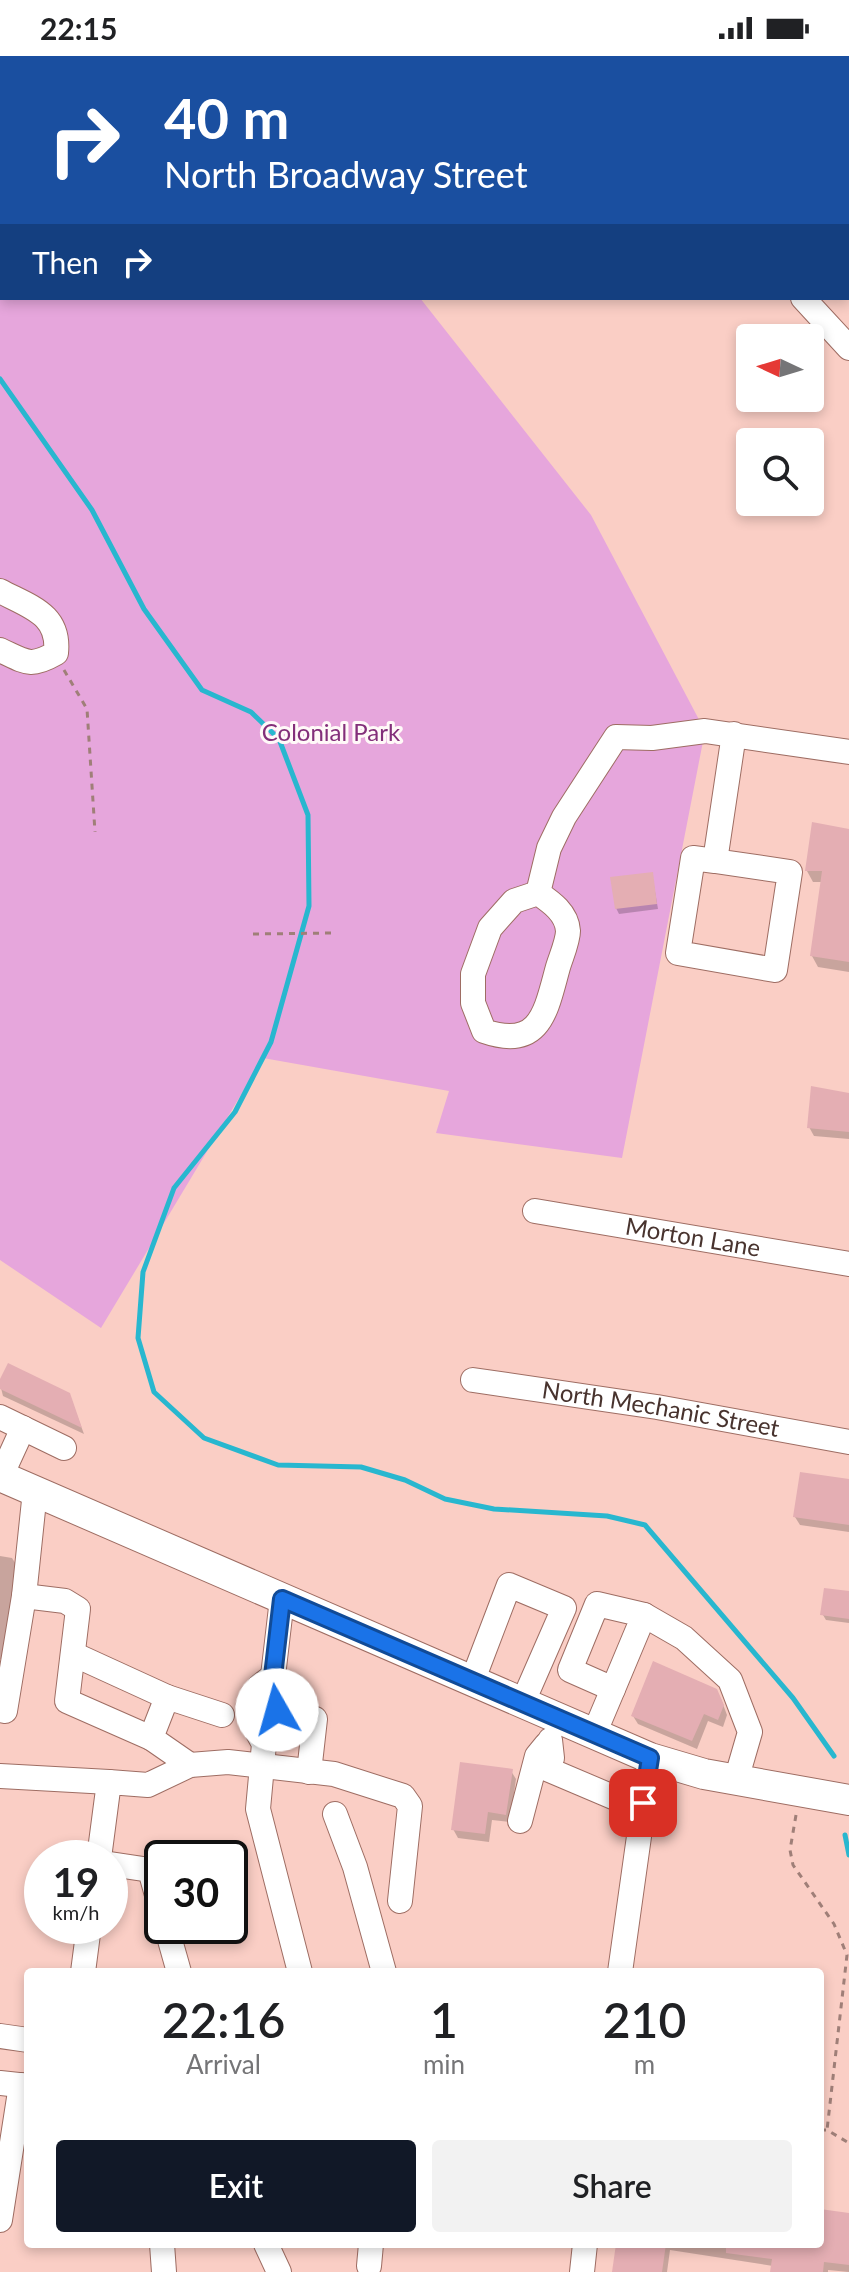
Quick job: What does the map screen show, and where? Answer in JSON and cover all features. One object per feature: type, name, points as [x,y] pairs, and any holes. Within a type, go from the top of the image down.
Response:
[{"type":"main road","points":[[0,1476],[522,1704],[556,1731],[594,1734],[650,1758],[691,1771],[849,1800]]},
{"type":"street","points":[[805,300],[849,348]]},
{"type":"street","points":[[0,591],[52,622],[57,636],[56,653],[38,663],[22,661],[0,650]]},
{"type":"street","points":[[538,893],[549,848],[564,817],[616,737],[652,738],[705,731],[849,752]]},
{"type":"street","points":[[715,861],[734,734]]},
{"type":"street","points":[[693,858],[715,861],[790,872],[775,970],[678,953],[693,858]]},
{"type":"street","points":[[538,893],[560,909],[568,931],[543,1019],[522,1034],[502,1038],[484,1031],[473,1003],[473,974],[490,928],[514,901],[538,893]]},
{"type":"street","name":"Morton Lane","points":[[535,1211],[849,1264]]},
{"type":"street","name":"North Mechanic Street","points":[[473,1380],[657,1407],[849,1442]]},
{"type":"street","points":[[0,1417],[64,1448]]},
{"type":"street","points":[[0,1476],[23,1428]]},
{"type":"street","points":[[0,1710],[5,1711],[24,1596],[35,1491]]},
{"type":"street","points":[[472,1682],[509,1585],[564,1608],[522,1704]]},
{"type":"street","points":[[24,1596],[65,1601],[78,1609],[67,1701],[151,1738],[190,1765]]},
{"type":"street","points":[[282,1599],[273,1676],[260,1686],[257,1731],[263,1755],[258,1809],[264,1843],[299,1968]]},
{"type":"street","points":[[613,1689],[570,1670],[597,1604],[644,1615],[684,1638],[730,1680],[750,1732],[736,1780]]},
{"type":"street","points":[[594,1734],[644,1615]]},
{"type":"street","points":[[558,1623],[585,1634]]},
{"type":"street","points":[[73,1654],[167,1697],[222,1715]]},
{"type":"street","points":[[151,1738],[167,1697]]},
{"type":"street","points":[[309,1772],[315,1719]]},
{"type":"street","points":[[556,1731],[547,1769],[620,1800],[643,1803]]},
{"type":"street","points":[[520,1821],[537,1756],[556,1731]]},
{"type":"street","points":[[0,1776],[148,1785],[190,1765],[263,1755],[309,1772],[334,1774],[403,1796],[410,1806],[400,1901]]},
{"type":"street","points":[[621,1968],[650,1758]]},
{"type":"street","points":[[101,1840],[109,1782]]},
{"type":"street","points":[[335,1814],[355,1867],[383,1968]]},
{"type":"street","points":[[84,1968],[87,1944]]},
{"type":"street","points":[[171,1944],[178,1968]]},
{"type":"street","points":[[0,2036],[24,2039]]},
{"type":"street","points":[[0,2220],[16,2084]]},
{"type":"street","points":[[162,2248],[164,2272]]},
{"type":"street","points":[[582,2272],[585,2248]]},
{"type":"path","points":[[61,666],[87,709],[95,832]]},
{"type":"path","points":[[253,934],[335,933]]},
{"type":"path","points":[[800,1791],[790,1850],[793,1865],[834,1924],[847,1955],[827,2130],[849,2143]]},
{"type":"green space","name":"Colonial Park","points":[[0,300],[422,300],[591,515],[705,731],[622,1158],[436,1133],[449,1091],[263,1058],[101,1328],[0,1260]]},
{"type":"building","points":[[812,822],[849,829],[849,962],[810,956],[822,871],[805,871]]},
{"type":"building","points":[[653,872],[657,904],[615,909],[610,877]]},
{"type":"building","points":[[811,1086],[849,1093],[849,1132],[807,1128]]},
{"type":"building","points":[[8,1363],[70,1393],[82,1428],[0,1389],[0,1379]]},
{"type":"building","points":[[800,1472],[849,1479],[849,1525],[793,1517]]},
{"type":"building","points":[[824,1588],[849,1591],[849,1619],[820,1615]]},
{"type":"building","points":[[653,1661],[717,1689],[724,1705],[718,1720],[704,1714],[692,1741],[631,1716]]},
{"type":"building","points":[[460,1762],[513,1769],[506,1815],[488,1812],[485,1834],[451,1830]]},
{"type":"building","points":[[824,2210],[849,2213],[849,2265],[824,2262],[823,2272],[770,2272],[772,2259],[726,2253],[726,2248],[824,2248]]},
{"type":"building","points":[[615,2248],[665,2248],[662,2272],[612,2272]]},
{"type":"waterway","points":[[0,379],[92,510],[144,609],[202,690],[251,712],[279,739],[308,815],[309,906],[271,1042],[235,1112],[174,1188],[143,1272],[138,1338],[154,1392],[204,1438],[278,1465],[361,1467],[405,1480],[445,1499],[494,1509],[607,1516],[645,1525],[793,1698],[834,1756]]},
{"type":"waterway","points":[[845,1835],[849,1855]]},
{"type":"route","points":[[277,1710],[279,1687],[273,1676],[282,1599],[650,1758],[643,1803]]}]
